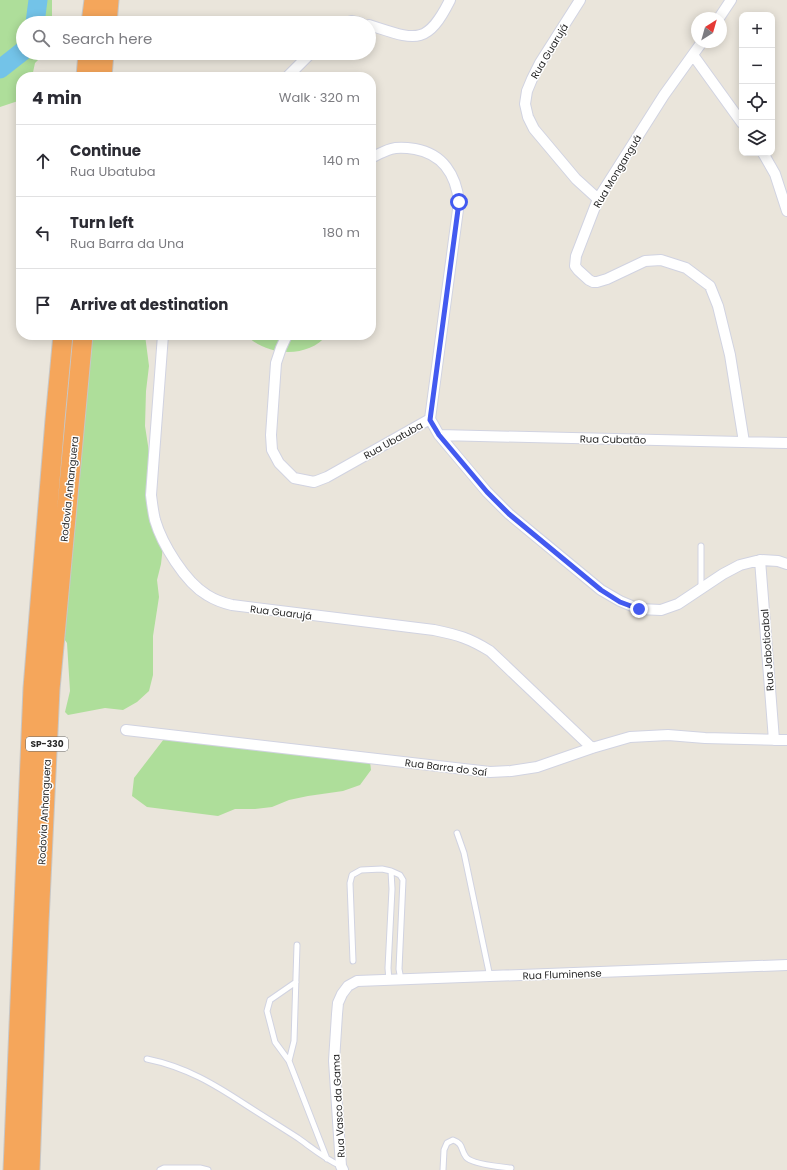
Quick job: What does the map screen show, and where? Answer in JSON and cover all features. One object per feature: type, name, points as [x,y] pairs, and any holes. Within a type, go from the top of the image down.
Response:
[{"type":"highway","points":[[92,16],[94,0]]},
{"type":"highway","points":[[108,16],[109,0]]},
{"type":"highway","points":[[86,72],[87,60]]},
{"type":"highway","points":[[102,72],[103,60]]},
{"type":"highway","name":"Rodovia Anhanguera","points":[[27,1160],[33,688],[63,340]]},
{"type":"highway","name":"Rodovia Anhanguera","points":[[27,1160],[50,689],[83,340]]},
{"type":"highway","points":[[12,1170],[27,1160]]},
{"type":"street","points":[[376,27],[410,37],[420,36],[429,31],[436,24],[450,0]]},
{"type":"street","name":"Rua Guarujá","points":[[580,0],[532,78],[527,91],[526,104],[528,117],[534,129],[576,179],[598,199]]},
{"type":"street","points":[[722,12],[731,0]]},
{"type":"street","name":"Rua Monganguá","points":[[698,48],[664,95],[598,199],[576,256],[576,266],[578,270],[589,280],[597,282],[607,279],[645,261],[661,260],[686,268],[710,286],[718,306],[730,355],[744,442]]},
{"type":"street","points":[[693,55],[740,120]]},
{"type":"street","points":[[292,72],[304,60]]},
{"type":"street","name":"Rua Ubatuba","points":[[285,340],[276,362],[271,435],[272,450],[279,463],[294,478],[314,482],[327,477],[430,420],[459,202],[457,188],[450,172],[439,159],[426,151],[410,148],[392,148],[376,156]]},
{"type":"street","points":[[765,156],[775,174],[787,210]]},
{"type":"street","name":"Rua Guarujá","points":[[163,340],[151,495],[155,520],[164,542],[192,583],[205,594],[218,602],[232,606],[434,630],[456,634],[473,641],[490,651],[592,748]]},
{"type":"street","points":[[430,420],[439,435],[487,492],[509,514],[601,590],[620,602],[639,609],[661,610],[678,604],[723,574],[740,565],[760,560],[778,561],[787,564]]},
{"type":"street","name":"Rua Cubatão","points":[[439,435],[787,443]]},
{"type":"street","name":"Rua Jaboticabal","points":[[760,560],[774,740]]},
{"type":"street","name":"Rua Barra do Saí","points":[[126,730],[490,772],[511,771],[537,766],[630,737],[668,735],[705,738],[787,740]]},
{"type":"street","name":"Rua Fluminense","points":[[342,994],[348,986],[358,981],[787,966]]},
{"type":"street","name":"Rua Vasco da Gama","points":[[342,994],[338,1003],[334,1061],[342,1168]]},
{"type":"lane","points":[[701,546],[701,590]]},
{"type":"lane","points":[[457,833],[464,853],[490,977]]},
{"type":"lane","points":[[353,962],[350,883],[352,875],[361,870],[391,871],[400,875],[402,880],[399,969],[402,980]]},
{"type":"lane","points":[[389,981],[388,968],[392,884],[391,871]]},
{"type":"lane","points":[[289,1061],[294,1041],[297,945]]},
{"type":"lane","points":[[296,982],[270,1000],[266,1011],[275,1042],[289,1061],[328,1160]]},
{"type":"lane","points":[[147,1059],[166,1063],[183,1069],[215,1085],[342,1168]]},
{"type":"lane","points":[[443,1170],[444,1150],[447,1143],[453,1140],[458,1142],[466,1157],[472,1162],[510,1168]]},
{"type":"lane","points":[[160,1170],[164,1168],[200,1168],[208,1170]]},
{"type":"green space","points":[[0,0],[52,0],[52,16],[16,16],[16,60],[38,60],[35,63],[33,72],[16,72],[16,102],[0,107]]},
{"type":"green space","points":[[86,340],[146,340],[149,366],[146,391],[145,426],[151,465],[150,493],[163,546],[157,580],[159,597],[153,636],[153,675],[149,691],[137,702],[123,710],[105,708],[68,715],[65,712],[70,691],[67,643],[62,636]]},
{"type":"green space","points":[[252,340],[322,340],[309,348],[287,352],[275,351]]},
{"type":"green space","points":[[167,735],[367,755],[369,753],[371,770],[360,785],[343,791],[289,800],[272,807],[235,809],[218,816],[147,807],[132,796],[134,778]]},
{"type":"waterway","points":[[36,16],[38,0]]},
{"type":"waterway","points":[[0,69],[16,56]]},
{"type":"route","points":[[459,202],[430,420],[439,435],[487,492],[509,514],[601,590],[620,602],[639,609]]}]
